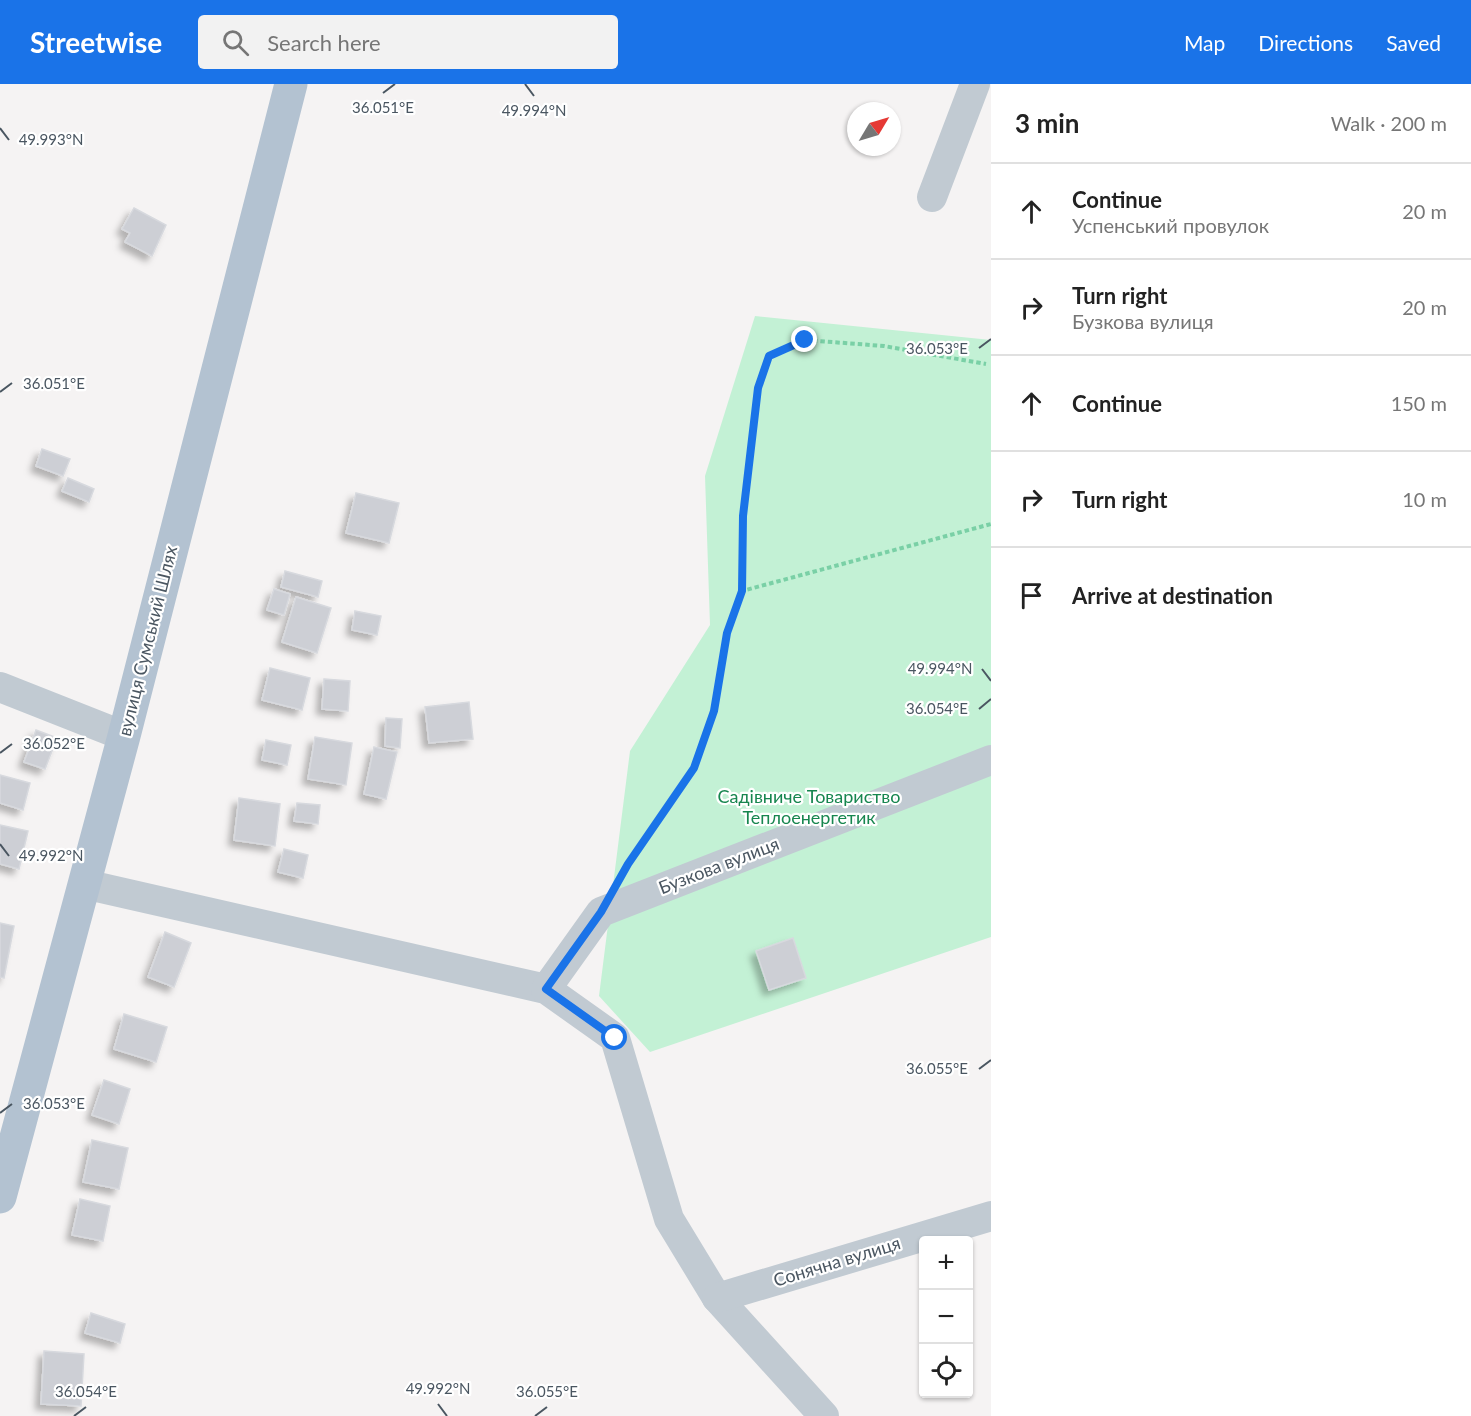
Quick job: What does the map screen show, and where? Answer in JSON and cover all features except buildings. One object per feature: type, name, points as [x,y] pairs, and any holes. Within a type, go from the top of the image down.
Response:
[{"type":"main road","name":"вулиця Сумський Шлях","points":[[0,1197],[124,736],[291,84]]},
{"type":"street","points":[[932,197],[975,84]]},
{"type":"street","points":[[0,687],[124,736]]},
{"type":"street","name":"Бузкова вулиця","points":[[546,989],[601,912],[991,760]]},
{"type":"street","points":[[84,884],[546,989],[615,1038],[669,1219],[717,1298],[824,1416]]},
{"type":"street","name":"Сонячна вулиця","points":[[717,1298],[991,1216]]},
{"type":"path","points":[[623,874],[694,768],[714,711],[727,633],[742,591],[743,516],[758,388],[769,356],[805,340],[884,346],[986,364]]},
{"type":"path","points":[[742,591],[991,524]]},
{"type":"green space","name":"Садівниче Товариство Теплоенергетик","points":[[755,316],[991,340],[991,937],[650,1052],[599,996],[630,751],[710,625],[705,476]]},
{"type":"route","points":[[615,1038],[546,989],[601,912],[628,864],[694,768],[714,711],[727,633],[742,591],[743,516],[758,388],[769,356],[805,340]]}]
